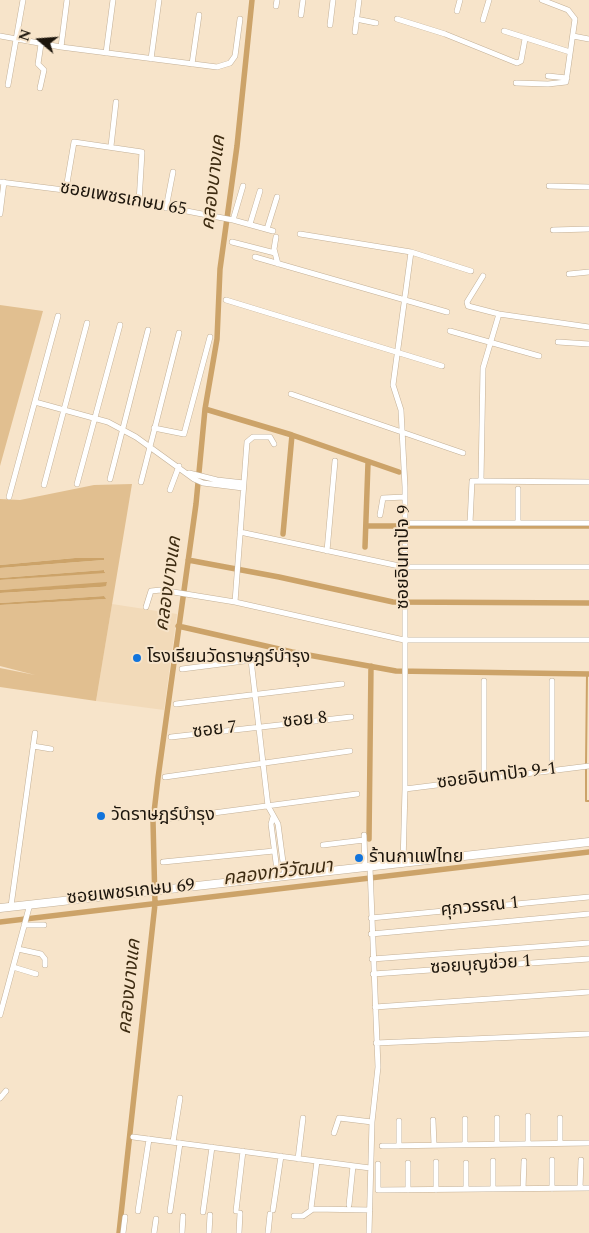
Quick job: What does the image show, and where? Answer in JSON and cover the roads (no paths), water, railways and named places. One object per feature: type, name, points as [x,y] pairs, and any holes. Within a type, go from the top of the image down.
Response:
[{"type":"main road","name":"ซอยเพชรเกษม 69","points":[[0,908],[11,906],[29,907],[166,889],[368,869],[589,842]]},
{"type":"street","points":[[8,85],[23,0]]},
{"type":"street","points":[[61,47],[67,0]]},
{"type":"street","points":[[106,53],[113,0]]},
{"type":"street","points":[[151,59],[159,0]]},
{"type":"street","points":[[276,6],[277,0]]},
{"type":"street","points":[[301,16],[303,0]]},
{"type":"street","points":[[330,25],[333,0]]},
{"type":"street","points":[[355,32],[359,0]]},
{"type":"street","points":[[457,11],[460,0]]},
{"type":"street","points":[[483,20],[489,0]]},
{"type":"street","points":[[516,83],[563,83],[567,78],[575,19],[572,14],[561,6],[542,0]]},
{"type":"street","points":[[561,6],[563,0]]},
{"type":"street","points":[[192,64],[199,15]]},
{"type":"street","points":[[0,36],[61,47],[217,67],[230,63],[238,49],[240,19]]},
{"type":"street","points":[[356,19],[376,23]]},
{"type":"street","points":[[397,19],[445,34],[517,63],[521,61],[525,39]]},
{"type":"street","points":[[504,31],[570,52]]},
{"type":"street","points":[[573,36],[589,39]]},
{"type":"street","points":[[40,88],[44,70],[38,64],[41,44]]},
{"type":"street","points":[[548,76],[567,78]]},
{"type":"street","points":[[111,146],[116,102]]},
{"type":"street","points":[[66,189],[74,142],[111,146],[144,153],[139,202]]},
{"type":"street","points":[[166,208],[173,172]]},
{"type":"street","points":[[0,214],[2,182]]},
{"type":"street","name":"ซอยเพชรเกษม 65","points":[[2,182],[66,189],[139,202],[223,218],[270,230],[277,197]]},
{"type":"street","points":[[232,220],[243,186]]},
{"type":"street","points":[[548,186],[589,187]]},
{"type":"street","points":[[250,224],[260,191]]},
{"type":"street","points":[[553,230],[589,229]]},
{"type":"street","points":[[300,234],[411,252],[471,272]]},
{"type":"street","points":[[276,237],[274,246],[278,264]]},
{"type":"street","points":[[232,242],[275,253]]},
{"type":"street","name":"ซอยอินทาปัจ 9","points":[[403,864],[405,789],[404,497],[401,410],[393,385],[411,252]]},
{"type":"street","points":[[255,257],[447,312]]},
{"type":"street","points":[[569,274],[589,272]]},
{"type":"street","points":[[483,276],[466,304],[499,314],[589,326]]},
{"type":"street","points":[[226,300],[442,366]]},
{"type":"street","points":[[481,480],[483,368],[499,314]]},
{"type":"street","points":[[9,496],[58,316]]},
{"type":"street","points":[[44,485],[87,322]]},
{"type":"street","points":[[77,484],[120,325]]},
{"type":"street","points":[[110,479],[148,330]]},
{"type":"street","points":[[450,331],[539,356]]},
{"type":"street","points":[[141,482],[179,333]]},
{"type":"street","points":[[154,428],[184,434],[210,337]]},
{"type":"street","points":[[558,342],[589,344]]},
{"type":"street","points":[[291,394],[463,453]]},
{"type":"street","points":[[35,402],[94,417],[123,429],[188,473],[204,480],[244,485]]},
{"type":"street","points":[[235,602],[248,439],[253,437],[270,437],[274,444]]},
{"type":"street","points":[[327,550],[335,461]]},
{"type":"street","points":[[170,490],[179,466]]},
{"type":"street","points":[[470,523],[471,483],[481,480],[589,482]]},
{"type":"street","points":[[518,489],[518,523]]},
{"type":"street","points":[[380,515],[382,498],[404,497]]},
{"type":"street","points":[[404,524],[589,523]]},
{"type":"street","points":[[240,532],[404,567],[589,567]]},
{"type":"street","points":[[146,607],[151,591],[161,590],[235,602],[404,640],[589,640]]},
{"type":"street","points":[[182,669],[291,655]]},
{"type":"street","points":[[251,660],[268,806],[278,824],[282,877]]},
{"type":"street","points":[[484,680],[484,779]]},
{"type":"street","points":[[552,681],[552,771]]},
{"type":"street","points":[[176,704],[342,684]]},
{"type":"street","name":"ซอย 8","points":[[259,726],[351,717]]},
{"type":"street","name":"ซอย 7","points":[[171,737],[259,726]]},
{"type":"street","points":[[11,906],[35,733]]},
{"type":"street","points":[[33,746],[52,748]]},
{"type":"street","points":[[164,777],[350,751]]},
{"type":"street","name":"ซอยอินทาปัจ 9-1","points":[[405,789],[586,766]]},
{"type":"street","points":[[168,819],[357,794]]},
{"type":"street","points":[[273,817],[271,824],[274,851],[282,877]]},
{"type":"street","points":[[323,845],[364,838],[370,882],[378,1074],[372,1122],[369,1233]]},
{"type":"street","points":[[163,862],[274,851]]},
{"type":"street","name":"ศุภวรรณ 1","points":[[371,918],[589,897]]},
{"type":"street","points":[[0,1015],[2,996],[13,967],[29,907]]},
{"type":"street","points":[[371,934],[589,914]]},
{"type":"street","points":[[24,925],[44,925]]},
{"type":"street","points":[[372,959],[589,943]]},
{"type":"street","points":[[18,948],[41,954],[45,959],[45,966]]},
{"type":"street","name":"ซอยบุญช่วย 1","points":[[373,974],[589,959]]},
{"type":"street","points":[[13,967],[36,974]]},
{"type":"street","points":[[375,1007],[589,992]]},
{"type":"street","points":[[376,1043],[589,1034]]},
{"type":"street","points":[[0,1098],[6,1091]]},
{"type":"street","points":[[173,1142],[180,1098]]},
{"type":"street","points":[[528,1116],[528,1144]]},
{"type":"street","points":[[298,1159],[303,1118]]},
{"type":"street","points":[[334,1133],[339,1118],[372,1122]]},
{"type":"street","points":[[497,1118],[497,1144]]},
{"type":"street","points":[[560,1118],[560,1143]]},
{"type":"street","points":[[465,1119],[465,1144]]},
{"type":"street","points":[[399,1120],[399,1146]]},
{"type":"street","points":[[433,1120],[434,1145]]},
{"type":"street","points":[[133,1137],[370,1168]]},
{"type":"street","points":[[138,1211],[148,1139]]},
{"type":"street","points":[[170,1212],[180,1143]]},
{"type":"street","points":[[382,1146],[589,1143]]},
{"type":"street","points":[[204,1212],[212,1147]]},
{"type":"street","points":[[239,1233],[238,1212],[244,1151]]},
{"type":"street","points":[[268,1233],[280,1156]]},
{"type":"street","points":[[552,1160],[552,1189]]},
{"type":"street","points":[[580,1188],[581,1160]]},
{"type":"street","points":[[311,1208],[318,1161]]},
{"type":"street","points":[[493,1161],[493,1189]]},
{"type":"street","points":[[523,1189],[524,1161]]},
{"type":"street","points":[[436,1162],[436,1190]]},
{"type":"street","points":[[408,1163],[408,1190]]},
{"type":"street","points":[[378,1164],[378,1190],[589,1188]]},
{"type":"street","points":[[466,1164],[466,1190]]},
{"type":"street","points":[[349,1205],[354,1166]]},
{"type":"street","points":[[294,1216],[303,1216],[313,1209],[370,1210]]},
{"type":"street","points":[[209,1233],[210,1215]]},
{"type":"street","points":[[182,1233],[183,1216]]},
{"type":"street","points":[[123,1233],[125,1217]]},
{"type":"street","points":[[154,1233],[156,1219]]},
{"type":"waterway","name":"คลองบางแค","points":[[119,1233],[155,904],[153,821],[196,504],[205,409],[217,339],[220,269],[237,146],[252,0]]},
{"type":"waterway","points":[[205,409],[292,435],[399,472]]},
{"type":"waterway","points":[[283,534],[292,435]]},
{"type":"waterway","points":[[365,547],[368,463]]},
{"type":"waterway","points":[[366,526],[589,526]]},
{"type":"waterway","points":[[188,560],[279,577],[393,602],[589,603]]},
{"type":"waterway","points":[[178,626],[292,652],[396,671],[589,674]]},
{"type":"waterway","points":[[369,839],[371,666]]},
{"type":"waterway","points":[[586,764],[587,674]]},
{"type":"waterway","points":[[586,769],[586,801],[589,801]]},
{"type":"waterway","name":"คลองทวีวัฒนา","points":[[0,922],[589,852]]},
{"type":"place","name":"โรงเรียนวัดราษฎร์บำรุง","points":[[137,658]]},
{"type":"place","name":"วัดราษฎร์บำรุง","points":[[101,816]]},
{"type":"place","name":"ร้านกาแฟไทย","points":[[359,858]]}]
